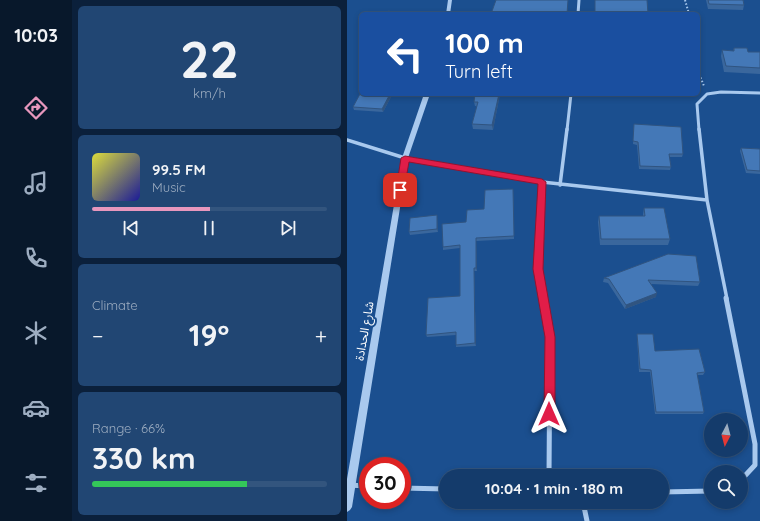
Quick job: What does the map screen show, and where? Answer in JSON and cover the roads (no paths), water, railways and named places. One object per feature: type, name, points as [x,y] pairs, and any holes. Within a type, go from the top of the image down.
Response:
[{"type":"street","points":[[447,12],[450,0]]},
{"type":"street","points":[[578,12],[579,0]]},
{"type":"street","points":[[748,472],[755,465],[755,444],[707,200],[697,104],[707,94],[721,92],[760,94]]},
{"type":"street","name":"شارع الحدادة","points":[[347,507],[349,486],[405,158],[426,96]]},
{"type":"street","points":[[560,185],[571,96]]},
{"type":"street","points":[[347,140],[405,158],[560,185],[707,200]]},
{"type":"street","points":[[542,182],[538,269],[550,337],[549,469]]},
{"type":"street","points":[[411,488],[439,489]]},
{"type":"street","points":[[669,492],[704,492]]},
{"type":"street","points":[[584,509],[587,521]]}]
